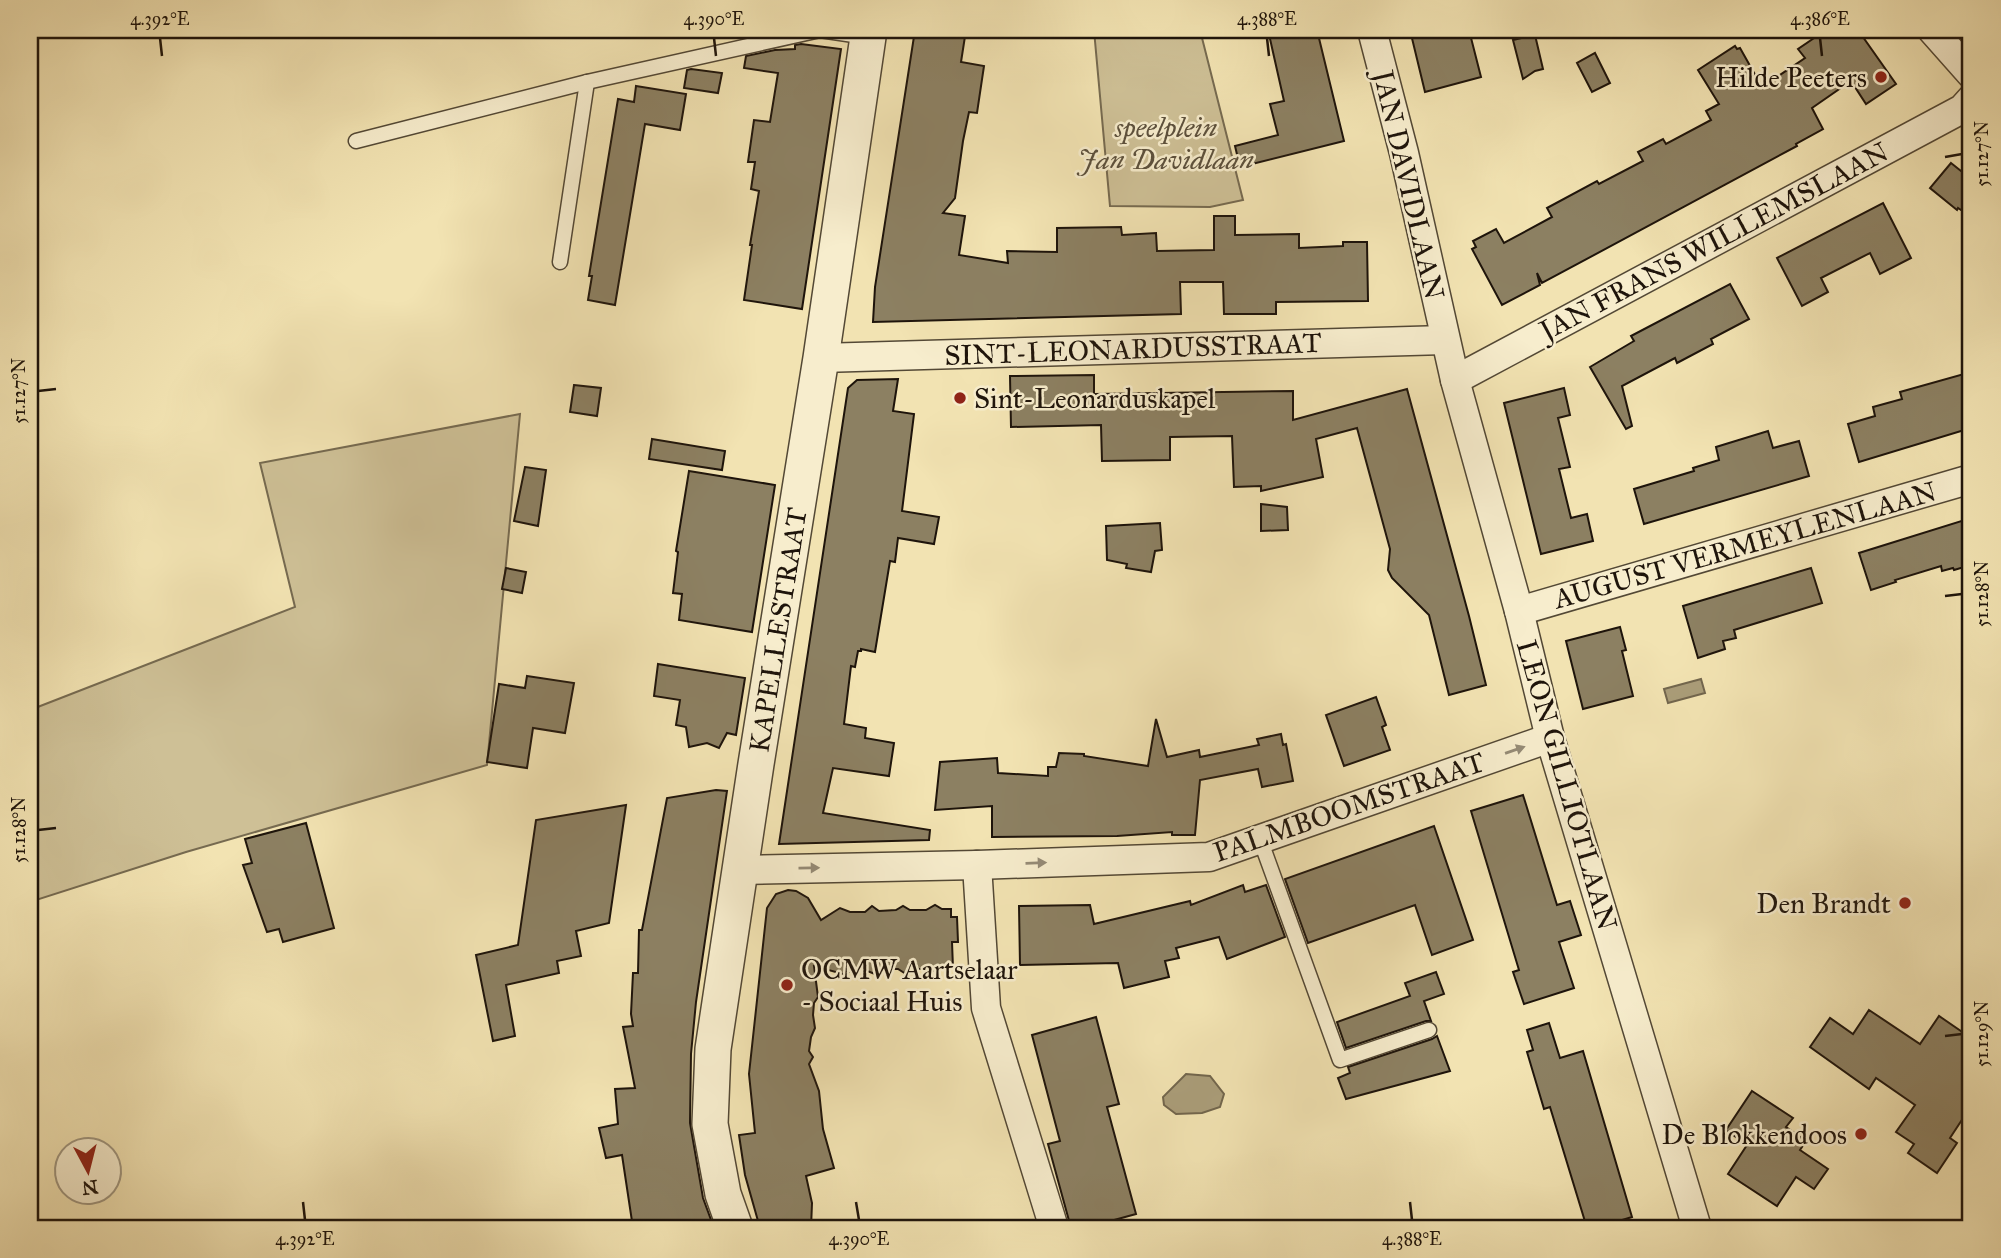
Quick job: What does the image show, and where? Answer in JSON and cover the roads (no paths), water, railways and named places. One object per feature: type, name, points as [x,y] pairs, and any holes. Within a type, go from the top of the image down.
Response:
[{"type":"street","name":"JAN DAVIDLAAN","points":[[1372,30],[1404,153],[1445,340]]},
{"type":"street","points":[[1932,30],[1971,74]]},
{"type":"street","name":"KAPELLESTRAAT","points":[[735,1228],[723,1194],[710,1124],[713,1049],[869,33]]},
{"type":"street","name":"JAN FRANS WILLEMSLAAN","points":[[1455,380],[1962,109],[1971,99]]},
{"type":"street","name":"SINT-LEONARDUSSTRAAT","points":[[821,358],[1445,340]]},
{"type":"street","name":"LEON GILLIOTLAAN","points":[[1445,340],[1519,611],[1550,738],[1697,1228]]},
{"type":"street","name":"AUGUST VERMEYLENLAAN","points":[[1519,611],[1971,479]]},
{"type":"street","name":"PALMBOOMSTRAAT","points":[[740,870],[1209,857],[1550,738]]},
{"type":"street","points":[[977,865],[986,1008],[1054,1228]]},
{"type":"lane","points":[[356,141],[587,82],[820,30],[869,33]]},
{"type":"lane","points":[[560,262],[587,82]]},
{"type":"lane","points":[[1260,839],[1340,1060],[1429,1030]]},
{"type":"place","name":"Hilde Peeters","points":[[1881,77]]},
{"type":"place","name":"Sint-Leonarduskapel","points":[[960,398]]},
{"type":"place","name":"Den Brandt","points":[[1905,903]]},
{"type":"place","name":"OCMW Aartselaar - Sociaal Huis","points":[[787,985]]},
{"type":"place","name":"De Blokkendoos","points":[[1861,1134]]},
{"type":"park label","name":"speelplein Jan Davidlaan","points":[[1166,143]]}]
